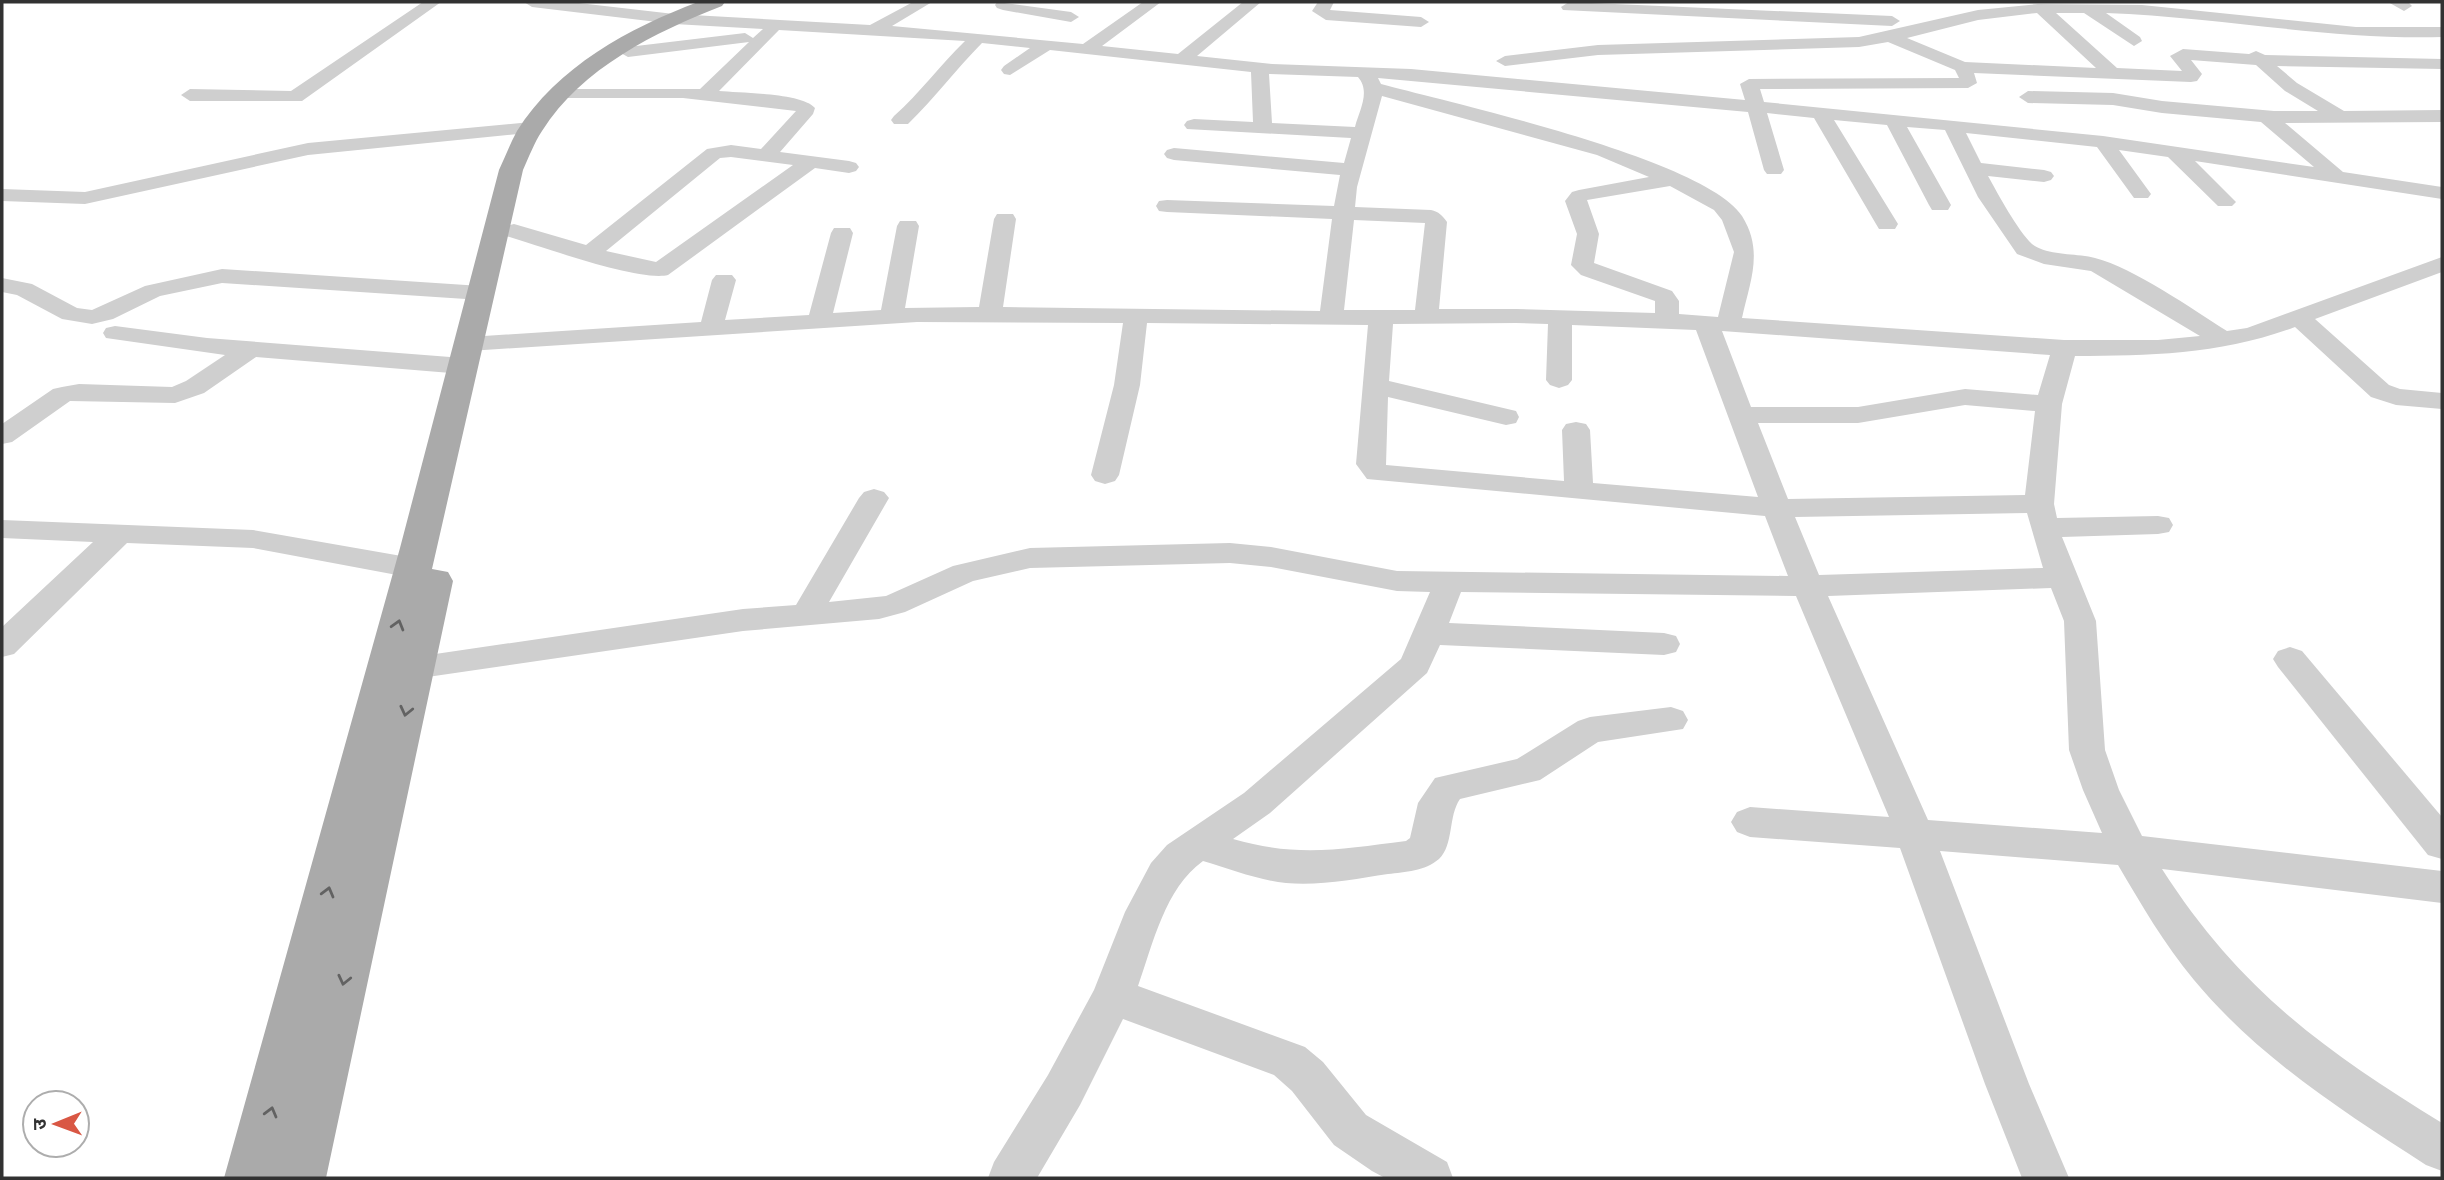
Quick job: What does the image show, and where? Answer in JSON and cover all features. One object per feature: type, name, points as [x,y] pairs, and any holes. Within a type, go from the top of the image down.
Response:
[{"type":"main road","points":[[253,1178],[401,669],[413,568],[473,351],[514,231],[527,167],[543,130],[573,94],[596,74],[628,52],[730,2]]},
{"type":"main road","points":[[298,1178],[401,669],[473,351],[481,293],[511,170],[531,128],[553,100],[581,74],[622,47],[694,21]]},
{"type":"street","points":[[190,95],[295,97],[433,2]]},
{"type":"street","points":[[532,2],[771,29],[836,26],[953,35],[976,30],[1045,46],[1369,80],[1582,143],[1671,180],[1722,205],[1733,219],[1745,252],[1717,323],[1742,415],[1807,586],[1904,806],[2045,1178]]},
{"type":"street","points":[[874,29],[924,2]]},
{"type":"street","points":[[1085,50],[1153,2]]},
{"type":"street","points":[[1181,60],[1253,2]]},
{"type":"street","points":[[1326,2],[1321,11],[1326,15],[1421,22]]},
{"type":"street","points":[[1411,74],[1420,47],[1421,22],[1416,2]]},
{"type":"street","points":[[1803,2],[1895,5],[1921,25]]},
{"type":"street","points":[[1598,50],[1579,30],[1568,4],[1724,8],[1857,22],[1921,25]]},
{"type":"street","points":[[1002,6],[1071,17]]},
{"type":"street","points":[[1688,30],[1741,59],[1888,38],[1921,25],[2007,6],[2042,9],[2093,6],[2216,15],[2385,34],[2442,32]]},
{"type":"street","points":[[2093,6],[2134,41]]},
{"type":"street","points":[[1724,8],[1774,170]]},
{"type":"street","points":[[2042,9],[2113,74]]},
{"type":"street","points":[[836,26],[860,14]]},
{"type":"street","points":[[2216,15],[2299,93],[2341,117]]},
{"type":"street","points":[[694,21],[771,29]]},
{"type":"street","points":[[649,93],[671,72],[694,21]]},
{"type":"street","points":[[2306,26],[2349,63]]},
{"type":"street","points":[[705,95],[771,29]]},
{"type":"street","points":[[901,120],[930,93],[976,30]]},
{"type":"street","points":[[1741,59],[1793,46],[1888,38],[1962,67],[2193,76],[2180,54],[2261,60],[2442,64]]},
{"type":"street","points":[[1010,69],[1045,46]]},
{"type":"street","points":[[1793,46],[1806,61]]},
{"type":"street","points":[[1505,61],[1598,50],[1741,59],[1968,83],[1969,79],[1962,67]]},
{"type":"street","points":[[1212,208],[1219,183],[1258,128],[1260,68]]},
{"type":"street","points":[[1369,80],[1411,74],[1893,119],[1952,119],[2442,193]]},
{"type":"street","points":[[1331,317],[1342,213],[1369,80]]},
{"type":"street","points":[[573,94],[705,95],[796,104],[806,108],[774,157],[633,266]]},
{"type":"street","points":[[2028,97],[2113,99],[2162,107],[2266,116],[2442,116]]},
{"type":"street","points":[[1820,112],[1887,224]]},
{"type":"street","points":[[2266,116],[2337,177]]},
{"type":"street","points":[[2409,116],[2442,137]]},
{"type":"street","points":[[1893,119],[1940,205]]},
{"type":"street","points":[[1952,119],[1989,197],[2030,253],[2099,266],[2163,302],[2222,340]]},
{"type":"street","points":[[1194,125],[1360,133]]},
{"type":"street","points":[[2,195],[85,198],[308,149],[531,128]]},
{"type":"street","points":[[2103,142],[2141,194]]},
{"type":"street","points":[[590,253],[711,154],[725,151],[849,166]]},
{"type":"street","points":[[2174,152],[2225,202]]},
{"type":"street","points":[[1174,154],[1350,170]]},
{"type":"street","points":[[514,231],[656,271],[667,268],[811,162]]},
{"type":"street","points":[[1974,167],[2044,176]]},
{"type":"street","points":[[1667,321],[1667,301],[1664,296],[1589,270],[1582,265],[1587,227],[1576,201],[1579,196],[1586,194],[1671,180]]},
{"type":"street","points":[[1167,206],[1423,214],[1435,219],[1426,317]]},
{"type":"street","points":[[990,314],[1005,219]]},
{"type":"street","points":[[892,316],[908,226]]},
{"type":"street","points":[[819,321],[842,233]]},
{"type":"street","points":[[115,332],[207,346],[251,349],[473,351],[711,328],[892,316],[990,314],[1560,317],[1717,323],[2064,348],[2158,348],[2253,334],[2300,319],[2442,264]]},
{"type":"street","points":[[9,288],[71,314],[92,317],[153,291],[222,276],[481,293]]},
{"type":"street","points":[[711,328],[724,280]]},
{"type":"street","points":[[1105,475],[1127,385],[1136,315]]},
{"type":"street","points":[[1381,317],[1370,464],[1373,471],[1776,508],[2042,516],[2158,525]]},
{"type":"street","points":[[1559,380],[1560,317]]},
{"type":"street","points":[[2300,319],[2380,391],[2396,397],[2442,401]]},
{"type":"street","points":[[2064,348],[2049,404],[2042,516],[2080,621],[2087,750],[2101,790],[2129,849],[2173,921],[2209,968],[2259,1019],[2307,1060],[2351,1092],[2442,1149]]},
{"type":"street","points":[[2,436],[66,394],[79,392],[166,396],[185,392],[251,349]]},
{"type":"street","points":[[1376,386],[1506,417]]},
{"type":"street","points":[[1742,415],[1858,415],[1965,397],[2049,404]]},
{"type":"street","points":[[1576,430],[1580,491]]},
{"type":"street","points":[[806,614],[874,498]]},
{"type":"street","points":[[2,544],[15,529],[271,541],[413,568]]},
{"type":"street","points":[[2,646],[120,533]]},
{"type":"street","points":[[401,669],[731,621],[856,611],[894,605],[964,573],[1030,558],[1230,553],[1271,557],[1396,580],[1450,582],[1807,586],[2063,577]]},
{"type":"street","points":[[1011,1178],[1064,1090],[1113,996],[1145,912],[1165,874],[1181,856],[1257,803],[1411,670],[1430,633],[1450,582]]},
{"type":"street","points":[[1430,633],[1664,644]]},
{"type":"street","points":[[2290,659],[2442,844]]},
{"type":"street","points":[[1197,844],[1271,865],[1289,867],[1316,867],[1414,855],[1427,847],[1437,803],[1448,788],[1527,770],[1590,730],[1671,720]]},
{"type":"street","points":[[1750,822],[1914,836],[2129,849],[2442,887]]},
{"type":"street","points":[[1113,996],[1289,1061],[1316,1083],[1336,1115],[1351,1131],[1430,1178]]}]
